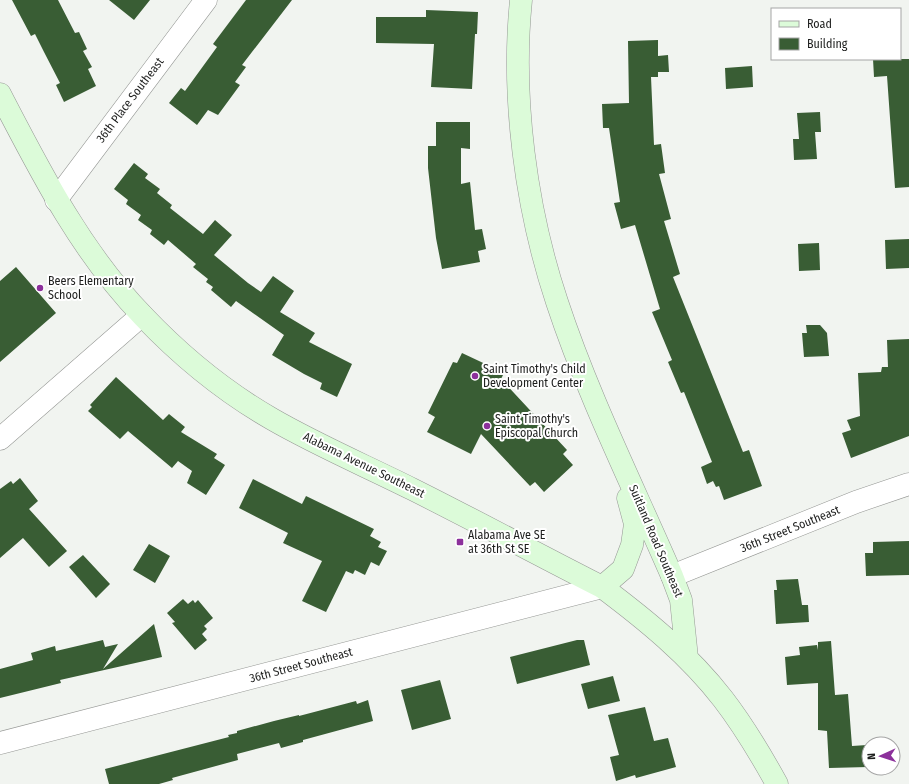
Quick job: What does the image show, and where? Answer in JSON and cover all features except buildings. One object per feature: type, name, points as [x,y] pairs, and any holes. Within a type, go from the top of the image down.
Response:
[{"type":"main road","name":"Suitland Road Southeast","points":[[521,0],[519,50],[520,111],[524,156],[536,225],[557,303],[591,392],[672,576],[681,600],[687,658]]},
{"type":"main road","name":"Alabama Avenue Southeast","points":[[0,94],[56,200],[96,259],[142,315],[193,363],[270,418],[602,587],[650,623],[687,658],[723,698],[758,749],[777,784]]},
{"type":"main road","name":"Suitland Road Southeast","points":[[602,587],[623,569],[632,545],[635,524],[617,451]]},
{"type":"street","name":"36th Place Southeast","points":[[56,200],[206,0]]},
{"type":"street","points":[[0,439],[142,315]]},
{"type":"street","name":"36th Street Southeast","points":[[672,576],[856,502],[909,484]]},
{"type":"street","name":"36th Street Southeast","points":[[0,743],[602,587]]},
{"type":"place","name":"Beers Elementary School","points":[[40,288]]},
{"type":"place","name":"Saint Timothy's Child Development Center","points":[[475,376]]},
{"type":"place","name":"Saint Timothy's Episcopal Church","points":[[487,426]]},
{"type":"place","name":"Alabama Ave SE at 36th St SE","points":[[460,542]]}]
